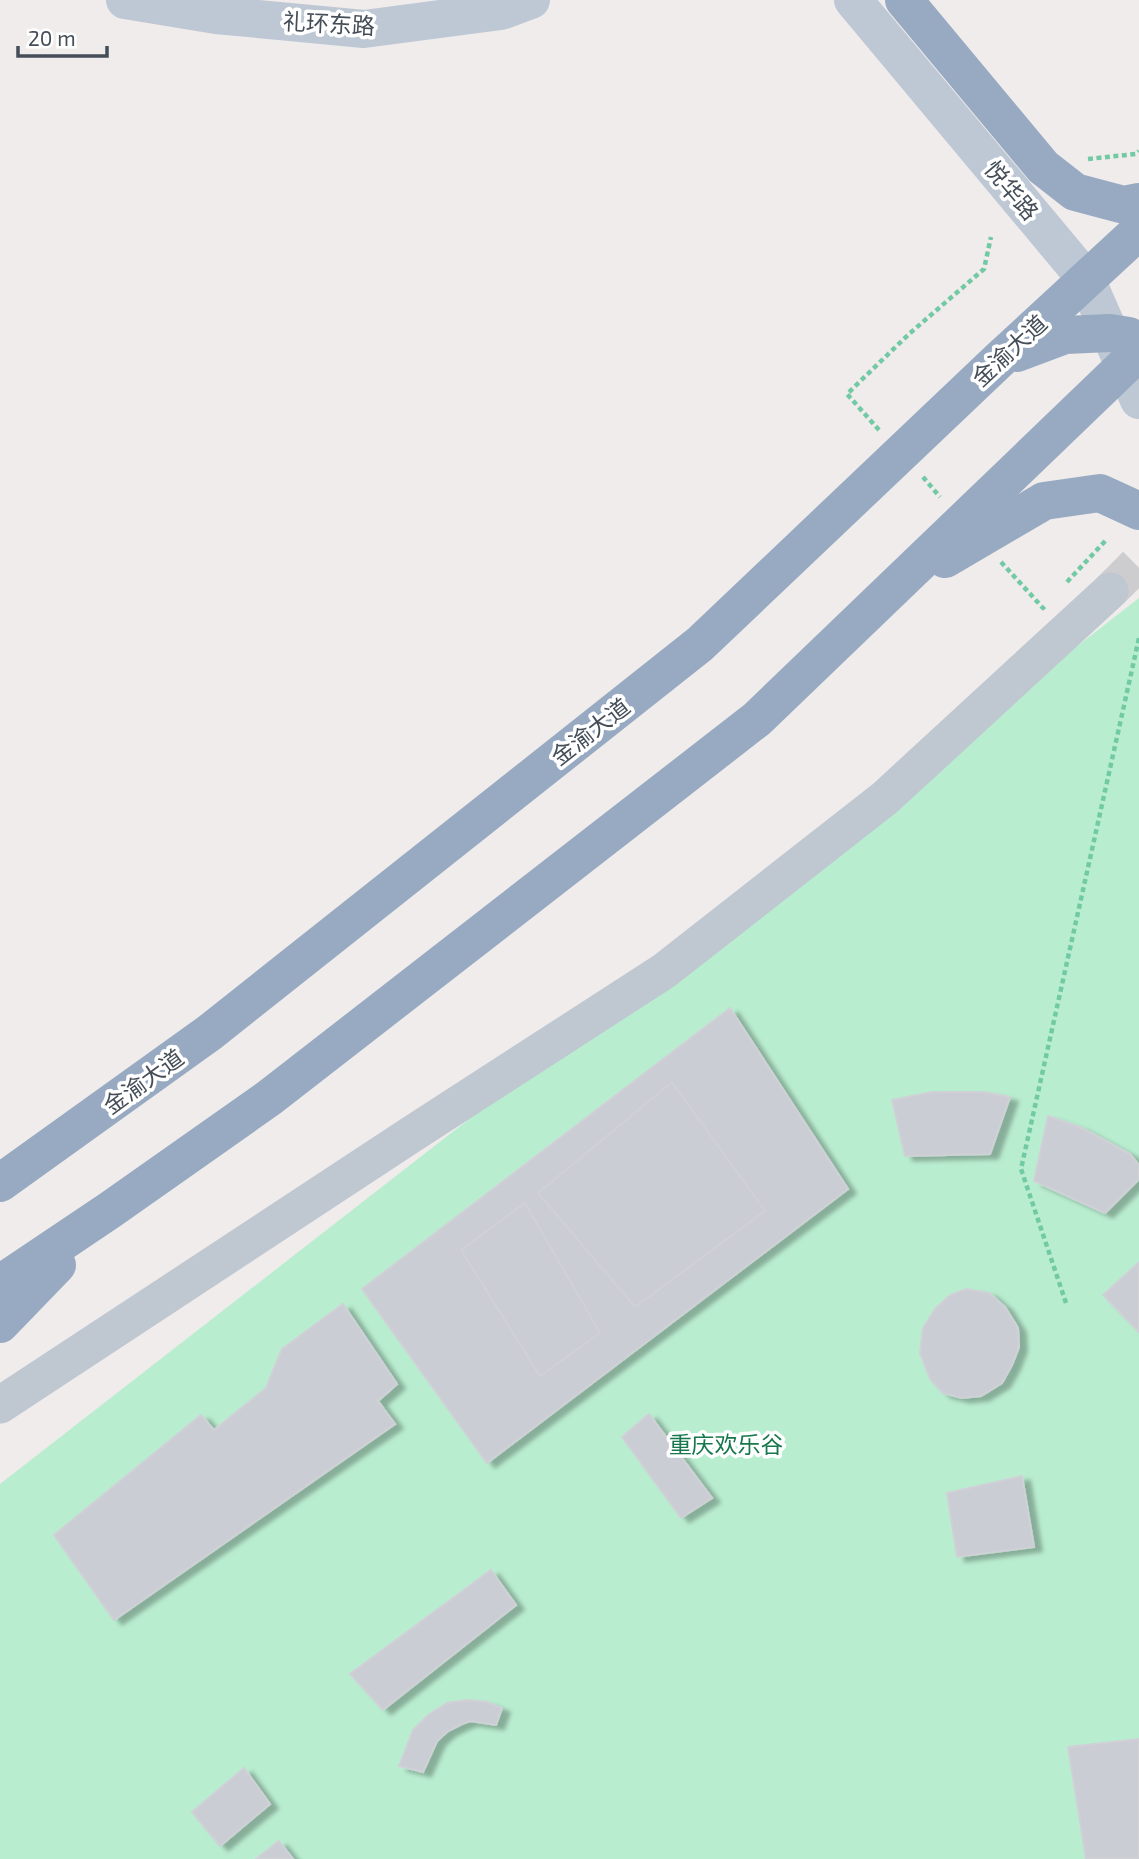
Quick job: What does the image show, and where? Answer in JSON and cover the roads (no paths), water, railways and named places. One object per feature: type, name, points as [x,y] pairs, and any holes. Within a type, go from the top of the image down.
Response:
[{"type":"highway","points":[[904,0],[1043,167],[1075,191],[1124,205],[1139,202]]},
{"type":"highway","name":"金渝大道","points":[[0,1183],[209,1033],[700,644],[1139,231]]},
{"type":"highway","points":[[0,1284],[269,1098],[757,719],[1130,359],[1065,335],[999,360]]},
{"type":"highway","points":[[889,592],[1044,500],[1100,493],[1139,511]]},
{"type":"highway","points":[[0,1324],[110,1210]]},
{"type":"main road","name":"礼环东路","points":[[125,0],[216,15],[364,29],[501,11],[531,0]]},
{"type":"main road","name":"悦华路","points":[[853,0],[1086,279],[1130,359]]},
{"type":"street","points":[[0,1405],[664,971],[885,798],[1110,591]]},
{"type":"tunnel","points":[[1110,591],[1139,562]]},
{"type":"park label","name":"重庆欢乐谷","points":[[726,1444]]}]
